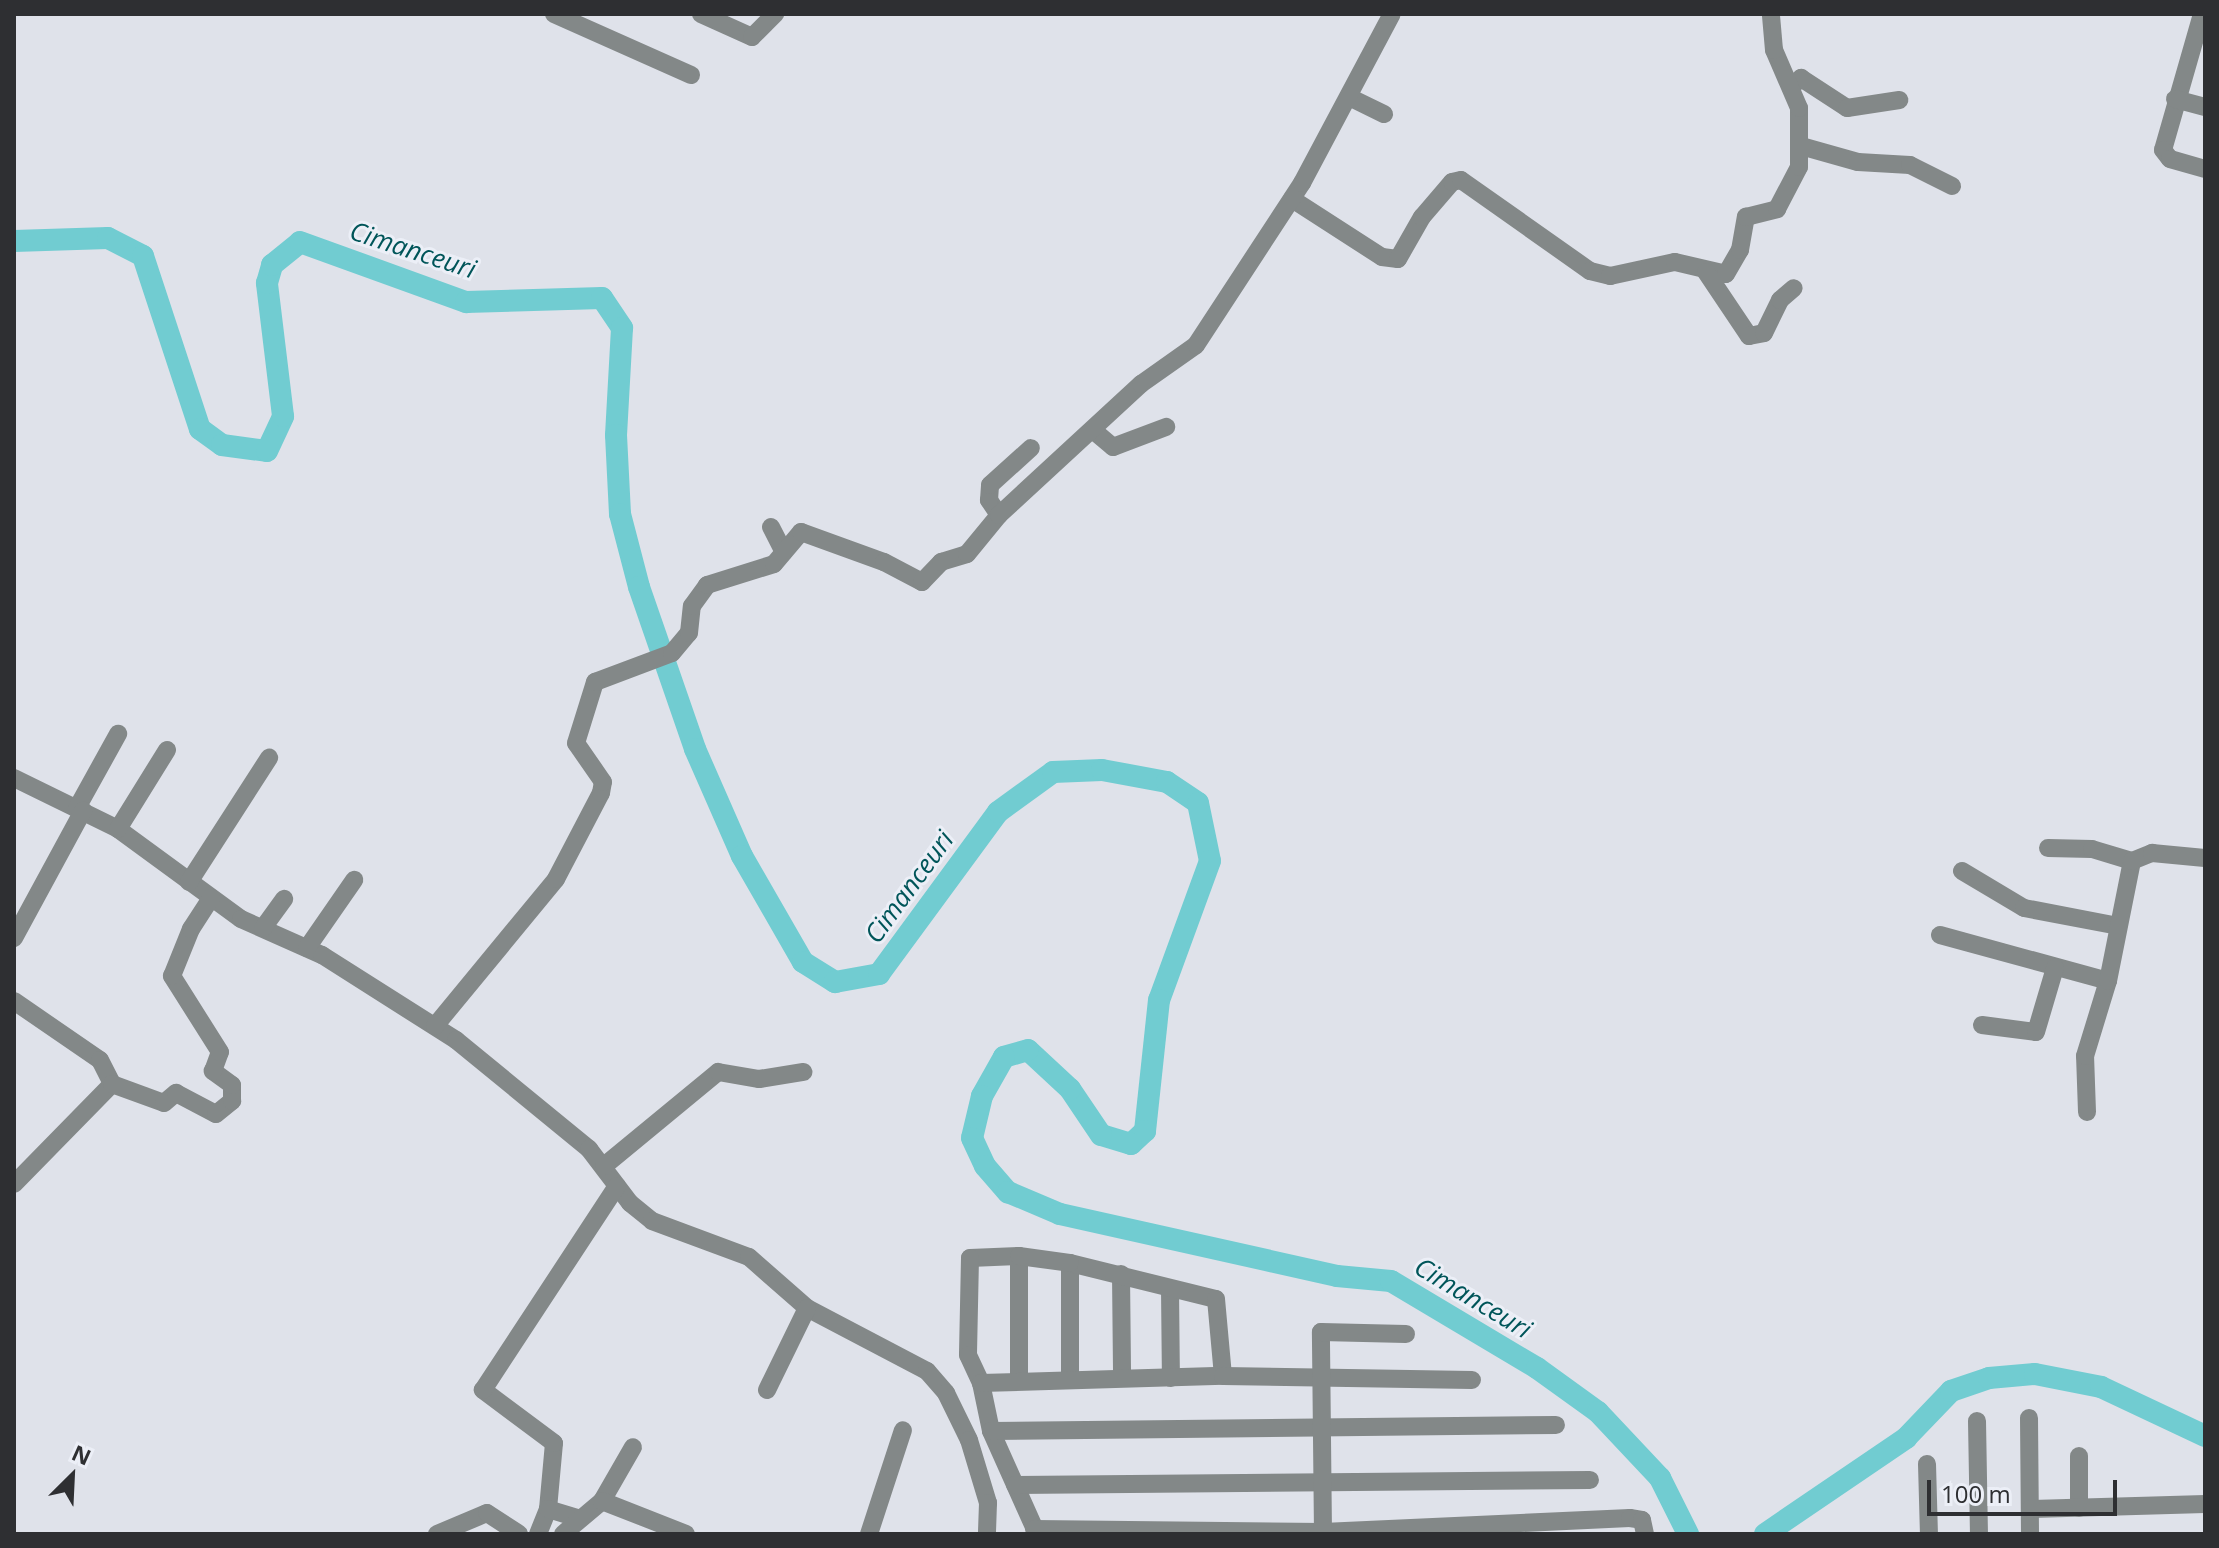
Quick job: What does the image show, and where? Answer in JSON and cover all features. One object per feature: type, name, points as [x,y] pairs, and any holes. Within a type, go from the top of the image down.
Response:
[{"type":"street","points":[[554,14],[691,75]]},
{"type":"street","points":[[701,14],[752,37],[775,14]]},
{"type":"street","points":[[435,1026],[556,879],[601,793],[603,782],[576,743],[592,687],[599,679],[653,663],[672,653],[689,633],[692,606],[707,585],[774,564],[793,537],[806,532],[922,582],[940,563],[967,554],[999,515],[1094,431],[1141,384],[1196,345],[1292,199],[1392,14]]},
{"type":"street","points":[[1292,199],[1382,257],[1398,259],[1422,217],[1452,182],[1461,180],[1590,271],[1610,276],[1663,262],[1726,274],[1740,250],[1746,217],[1777,209],[1799,167],[1801,146],[1793,85],[1774,50],[1771,14]]},
{"type":"street","points":[[2202,14],[2200,39],[2175,99],[2164,156],[2205,169]]},
{"type":"street","points":[[1793,85],[1801,78],[1847,108],[1899,100]]},
{"type":"street","points":[[1349,97],[1384,114]]},
{"type":"street","points":[[2175,99],[2205,107]]},
{"type":"street","points":[[1801,146],[1858,162],[1910,165],[1952,186]]},
{"type":"street","points":[[1706,272],[1749,336],[1764,333],[1780,300],[1794,288]]},
{"type":"street","points":[[1094,431],[1113,447],[1166,427]]},
{"type":"street","points":[[999,515],[989,500],[990,485],[1031,448]]},
{"type":"street","points":[[771,527],[784,552]]},
{"type":"street","points":[[14,938],[118,734]]},
{"type":"street","points":[[118,829],[167,750]]},
{"type":"street","points":[[189,882],[269,758]]},
{"type":"street","points":[[14,778],[118,829],[211,898],[263,928],[307,948],[435,1026],[565,1126],[652,1221],[749,1257],[807,1308],[901,1353],[937,1380],[978,1468],[988,1503],[987,1534]]},
{"type":"street","points":[[2048,848],[2092,849],[2132,861],[2152,853],[2205,858]]},
{"type":"street","points":[[2087,1112],[2085,1056],[2108,981],[2132,861]]},
{"type":"street","points":[[1962,871],[2024,908],[2118,926]]},
{"type":"street","points":[[307,948],[354,880]]},
{"type":"street","points":[[14,1001],[100,1060],[112,1084],[164,1103],[176,1093],[216,1114],[232,1101],[232,1085],[213,1071],[220,1052],[172,976],[211,898]]},
{"type":"street","points":[[263,928],[284,899]]},
{"type":"street","points":[[1940,935],[2108,981]]},
{"type":"street","points":[[1982,1025],[2036,1032],[2055,968]]},
{"type":"street","points":[[604,1166],[718,1072],[759,1079],[803,1072]]},
{"type":"street","points":[[14,1184],[112,1084]]},
{"type":"street","points":[[538,1534],[548,1509],[554,1443],[483,1390],[617,1186]]},
{"type":"street","points":[[1223,1376],[1218,1301],[1070,1263],[974,1254],[969,1262],[968,1355],[981,1383],[991,1431],[1035,1531],[1323,1533],[1630,1518],[1642,1520],[1645,1534]]},
{"type":"street","points":[[1019,1256],[1019,1380]]},
{"type":"street","points":[[1070,1263],[1070,1378]]},
{"type":"street","points":[[1121,1274],[1122,1378]]},
{"type":"street","points":[[1170,1289],[1171,1378]]},
{"type":"street","points":[[767,1390],[807,1308]]},
{"type":"street","points":[[1323,1533],[1319,1378],[1324,1330],[1406,1334]]},
{"type":"street","points":[[981,1383],[1070,1378],[1223,1376],[1472,1380]]},
{"type":"street","points":[[2029,1418],[2030,1534]]},
{"type":"street","points":[[1977,1421],[1979,1534]]},
{"type":"street","points":[[991,1431],[1556,1425]]},
{"type":"street","points":[[869,1534],[903,1430]]},
{"type":"street","points":[[563,1534],[578,1518],[602,1501],[633,1447]]},
{"type":"street","points":[[2079,1456],[2079,1508]]},
{"type":"street","points":[[1927,1464],[1929,1534]]},
{"type":"street","points":[[1015,1485],[1590,1480]]},
{"type":"street","points":[[602,1501],[686,1534]]},
{"type":"street","points":[[2030,1509],[2205,1504]]},
{"type":"street","points":[[548,1509],[578,1518]]},
{"type":"street","points":[[437,1534],[487,1513],[519,1534]]},
{"type":"waterway","name":"Cimanceuri","points":[[14,241],[108,238],[143,256],[200,429],[222,445],[267,451],[283,416],[267,283],[272,265],[300,242],[466,302],[602,298],[622,328],[616,435],[620,514],[639,587],[695,749],[742,856],[803,962],[835,982],[879,974],[998,812],[1053,772],[1102,770],[1167,782],[1198,803],[1210,861],[1159,1000],[1145,1131],[1131,1144],[1101,1135],[1070,1089],[1028,1050],[1004,1057],[982,1096],[972,1138],[985,1166],[1008,1192],[1060,1214],[1337,1276],[1391,1281],[1537,1368],[1598,1412],[1660,1478],[1688,1534]]},
{"type":"waterway","name":"Cimanceuri","points":[[1765,1534],[1906,1438],[1951,1391],[1989,1378],[2035,1374],[2101,1387],[2205,1436]]}]
